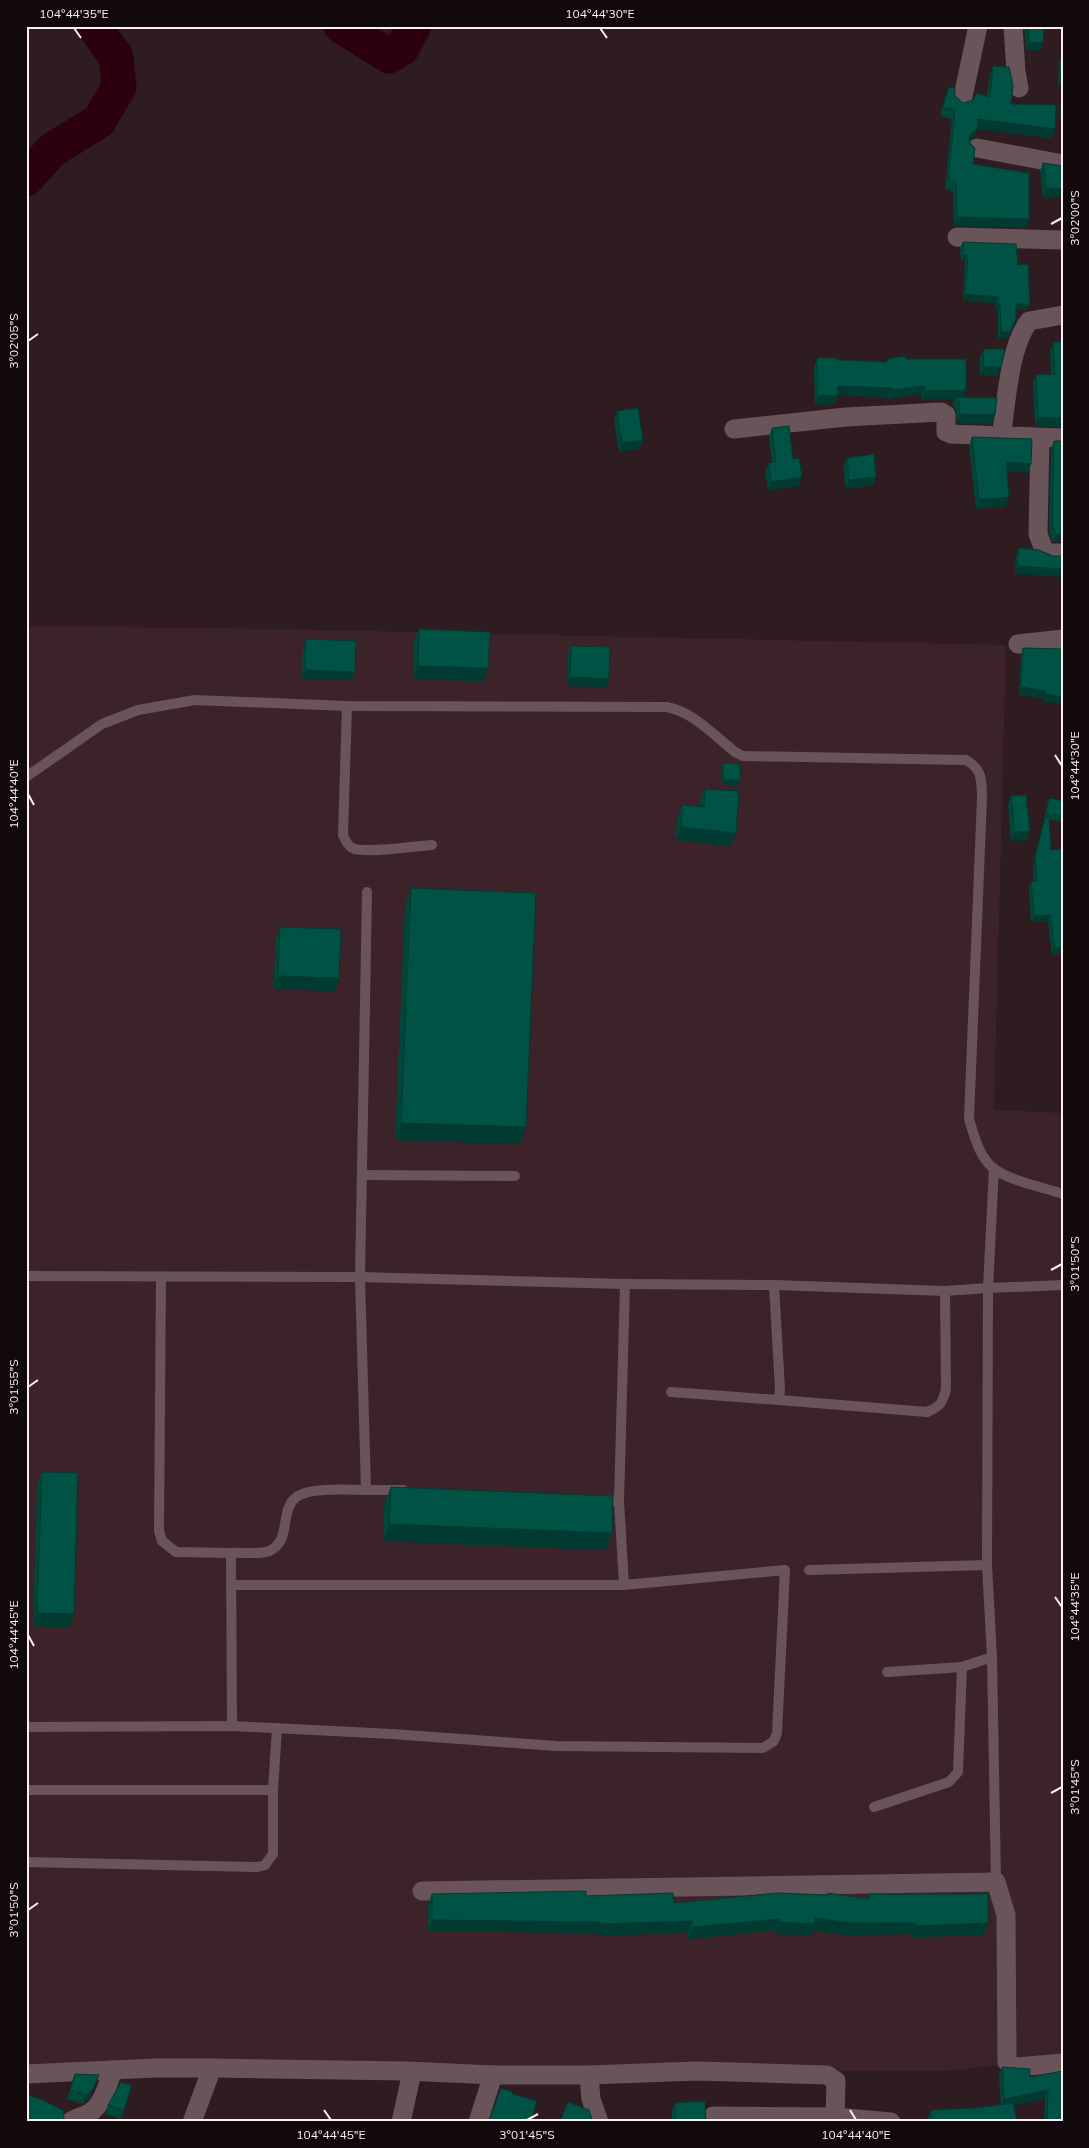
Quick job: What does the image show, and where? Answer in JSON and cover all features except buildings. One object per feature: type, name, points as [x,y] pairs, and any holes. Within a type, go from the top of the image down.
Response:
[{"type":"street","points":[[962,101],[978,26]]},
{"type":"street","points":[[1013,26],[1019,88]]},
{"type":"street","points":[[977,148],[1063,164]]},
{"type":"street","points":[[957,237],[1063,240]]},
{"type":"street","points":[[1001,437],[1013,362],[1024,328],[1030,321],[1063,315]]},
{"type":"street","points":[[734,429],[846,417],[942,412],[946,415],[946,432],[951,434],[1040,439],[1063,438]]},
{"type":"street","points":[[1040,439],[1038,534],[1044,550],[1050,553],[1063,554]]},
{"type":"street","points":[[1018,644],[1063,639]]},
{"type":"street","points":[[422,1891],[996,1882],[1006,1915],[1007,2062],[1010,2066],[1015,2067],[1063,2063]]},
{"type":"street","points":[[192,2122],[212,2068]]},
{"type":"street","points":[[26,2074],[212,2068],[493,2075],[589,2075],[697,2070],[827,2075],[836,2081],[836,2117]]},
{"type":"street","points":[[70,2122],[79,2116],[88,2114],[99,2105],[113,2070]]},
{"type":"street","points":[[401,2122],[412,2072]]},
{"type":"street","points":[[478,2122],[493,2075]]},
{"type":"street","points":[[589,2075],[591,2099],[599,2122]]},
{"type":"street","points":[[713,2116],[836,2117],[891,2122]]},
{"type":"lane","points":[[26,777],[102,724],[138,710],[195,700],[347,706],[667,707],[680,709],[735,752],[743,756],[966,760],[977,767],[981,779],[982,798],[969,1119],[977,1144],[994,1168],[1012,1178],[1063,1194]]},
{"type":"lane","points":[[347,706],[343,835],[347,843],[352,848],[366,850],[432,845]]},
{"type":"lane","points":[[366,892],[360,1277],[366,1490]]},
{"type":"lane","points":[[994,1168],[988,1288],[987,1565],[992,1657],[996,1882]]},
{"type":"lane","points":[[362,1175],[515,1176]]},
{"type":"lane","points":[[26,1276],[360,1277],[625,1284],[774,1285],[945,1291],[1063,1285]]},
{"type":"lane","points":[[161,1277],[160,1536],[162,1541],[176,1552],[269,1552],[278,1545],[283,1536],[290,1503],[307,1491],[411,1490]]},
{"type":"lane","points":[[624,1585],[619,1501],[625,1284]]},
{"type":"lane","points":[[774,1285],[780,1388],[778,1400]]},
{"type":"lane","points":[[671,1392],[927,1412],[938,1408],[943,1401],[946,1389],[945,1291]]},
{"type":"lane","points":[[589,1500],[619,1501]]},
{"type":"lane","points":[[231,1553],[232,1726]]},
{"type":"lane","points":[[810,1570],[987,1565]]},
{"type":"lane","points":[[26,1727],[232,1726],[556,1746],[763,1748],[774,1741],[777,1733],[785,1570],[624,1585],[231,1585]]},
{"type":"lane","points":[[887,1672],[962,1667],[992,1657]]},
{"type":"lane","points":[[874,1807],[949,1782],[958,1772],[962,1667]]},
{"type":"lane","points":[[26,1862],[248,1867],[265,1865],[273,1854],[273,1790],[277,1728]]},
{"type":"lane","points":[[26,1790],[273,1790]]},
{"type":"shaded area","points":[[26,626],[270,629],[1006,645],[994,1110],[1063,1113],[1063,2059],[941,2071],[26,2073]]},
{"type":"waterway","points":[[26,179],[52,150],[99,121],[119,87],[116,57],[94,26]]},
{"type":"waterway","points":[[341,26],[389,56],[402,48],[414,26]]}]
